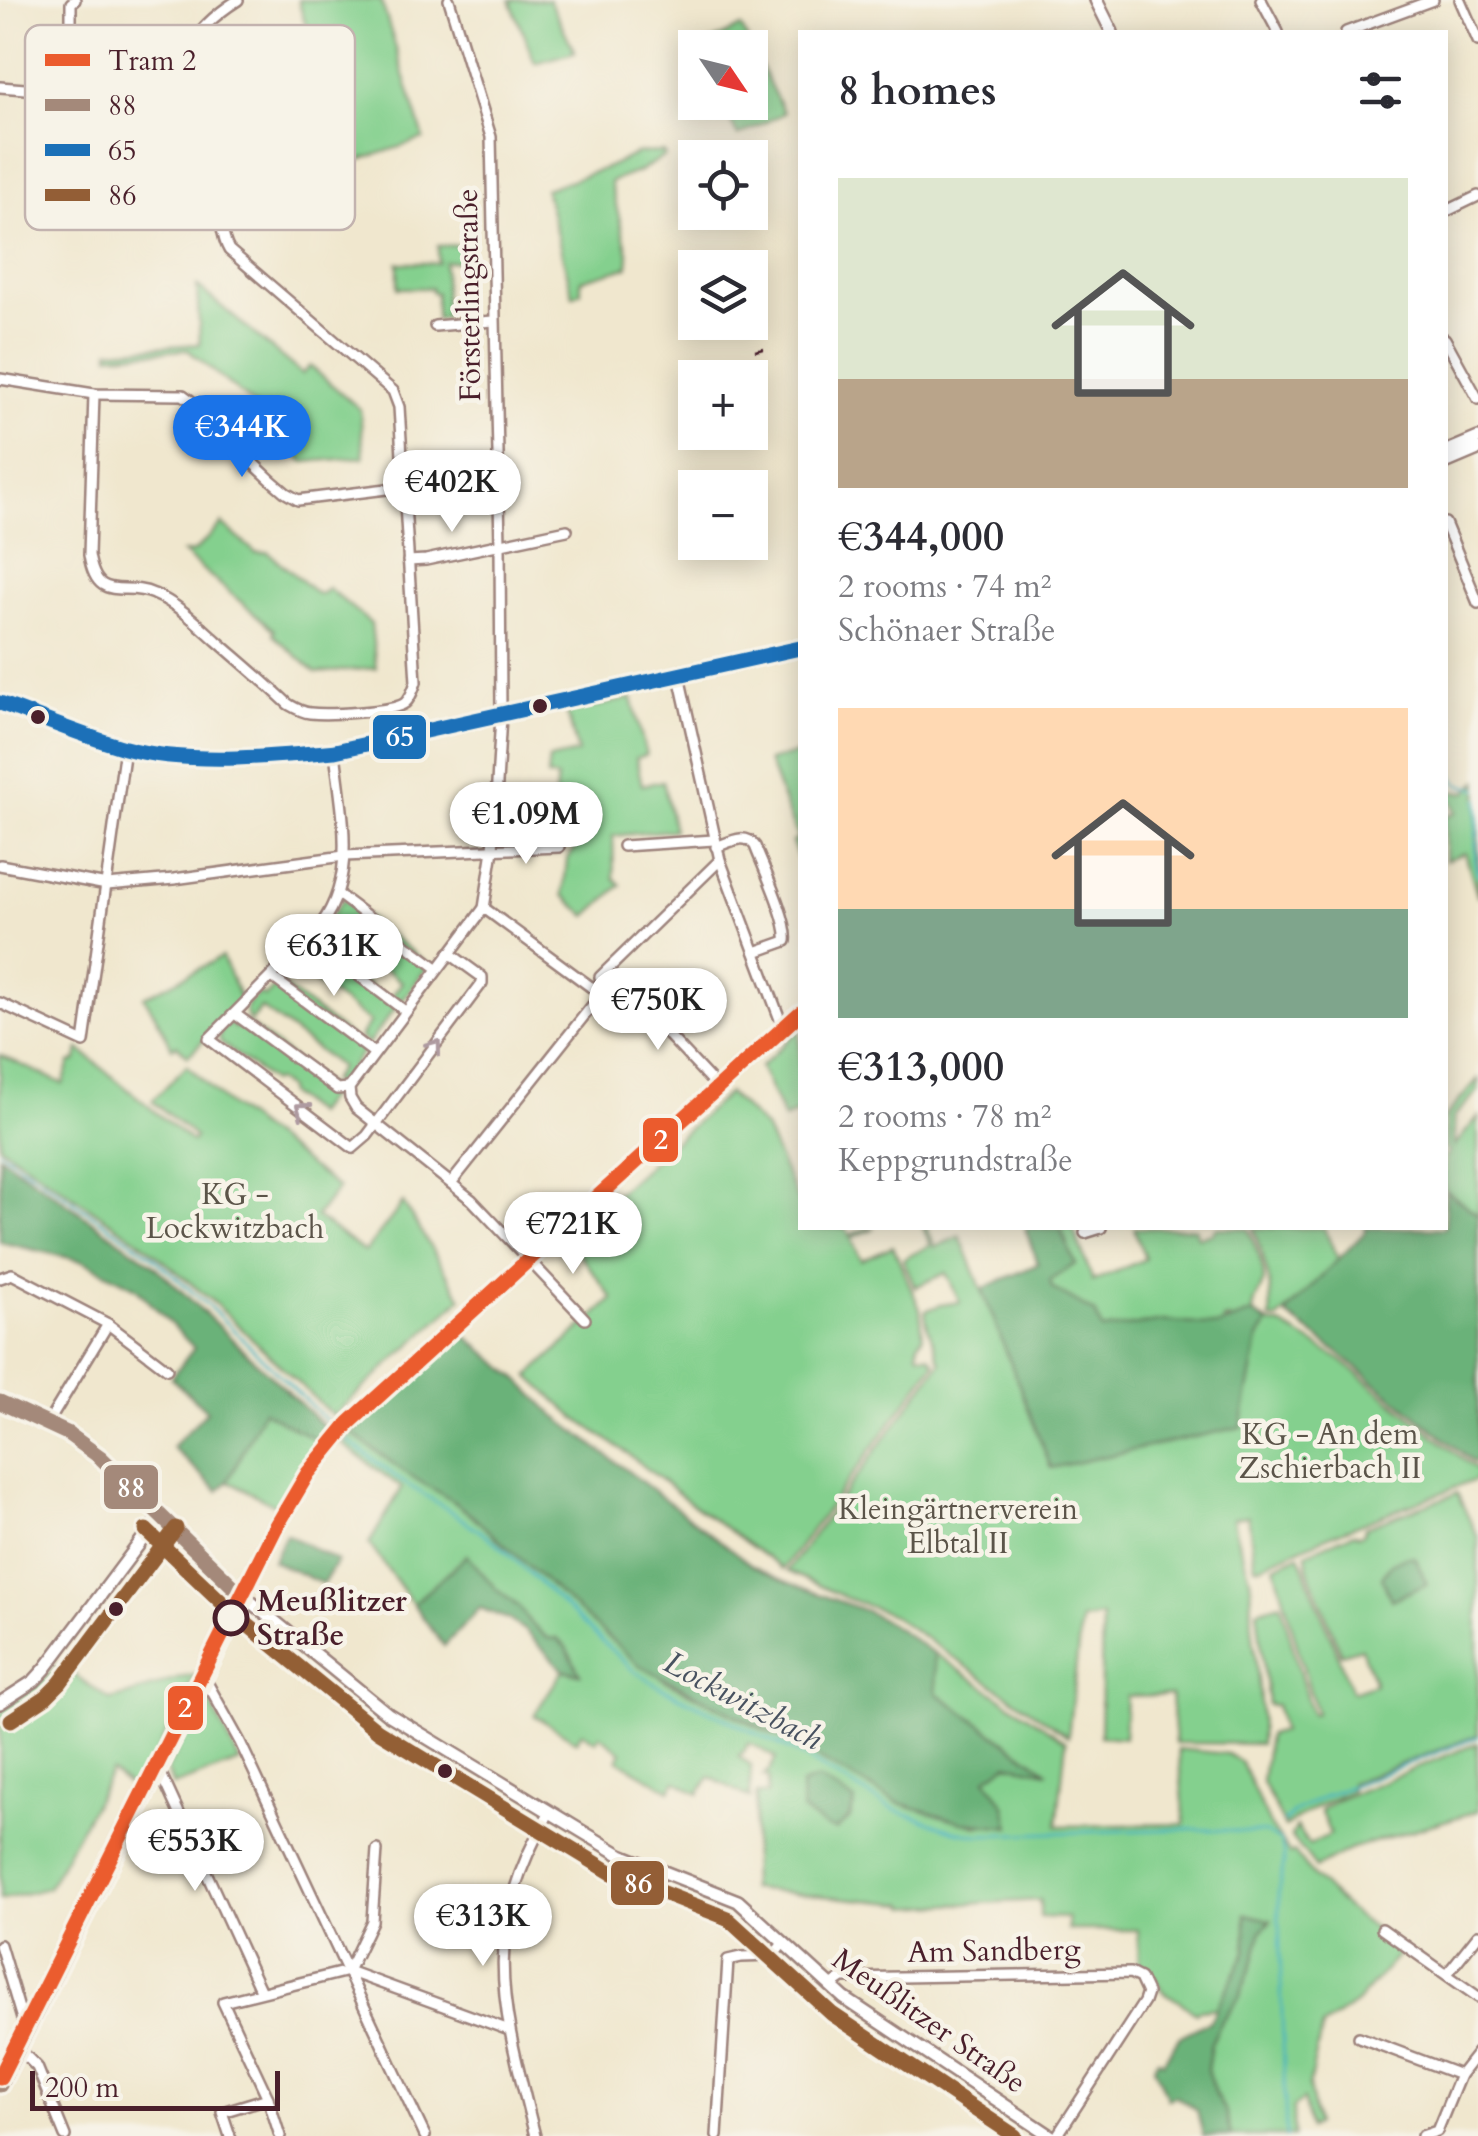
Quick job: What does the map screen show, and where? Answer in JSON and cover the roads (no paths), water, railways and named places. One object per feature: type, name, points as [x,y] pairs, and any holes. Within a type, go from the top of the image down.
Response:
[{"type":"street","points":[[71,25],[74,0]]},
{"type":"street","points":[[207,25],[238,0]]},
{"type":"street","name":"Försterlingstraße","points":[[449,0],[491,137],[501,716],[484,908]]},
{"type":"street","points":[[1096,0],[1111,30]]},
{"type":"street","points":[[1261,0],[1277,30]]},
{"type":"street","points":[[1351,30],[1433,0]]},
{"type":"street","points":[[1460,0],[1478,41]]},
{"type":"street","points":[[0,88],[25,89]]},
{"type":"street","points":[[1448,211],[1478,196]]},
{"type":"street","points":[[94,394],[89,555],[98,582],[112,588],[157,594],[186,614],[299,711],[331,713],[391,708],[406,702],[416,682],[399,408],[393,391],[229,250],[221,230]]},
{"type":"street","points":[[435,326],[494,320]]},
{"type":"street","points":[[1448,344],[1478,399]]},
{"type":"street","points":[[0,379],[94,394],[183,396],[198,406],[272,481],[298,500],[403,487]]},
{"type":"street","points":[[1448,451],[1478,438]]},
{"type":"street","points":[[1448,462],[1478,448]]},
{"type":"street","points":[[408,561],[567,530]]},
{"type":"street","points":[[1448,531],[1478,603]]},
{"type":"street","points":[[0,703],[125,748],[168,756],[210,758],[335,751],[798,648]]},
{"type":"street","points":[[679,676],[720,860],[784,1030]]},
{"type":"street","points":[[0,1003],[84,1042],[125,748]]},
{"type":"street","points":[[335,751],[345,866],[339,896],[329,916],[209,1039],[353,1148],[367,1136],[482,983],[482,977],[450,952]]},
{"type":"street","points":[[623,846],[751,840],[788,935],[786,941],[754,952]]},
{"type":"street","points":[[0,866],[107,884],[344,856],[559,848]]},
{"type":"street","points":[[452,1182],[600,997],[600,976],[720,860]]},
{"type":"street","points":[[339,896],[437,968]]},
{"type":"street","points":[[585,1320],[452,1182],[356,1108],[349,1088],[484,908],[591,986],[613,988],[660,1026],[719,1089]]},
{"type":"street","points":[[309,938],[405,1012]]},
{"type":"street","points":[[272,976],[374,1052]]},
{"type":"street","points":[[235,1014],[338,1090],[349,1088]]},
{"type":"street","points":[[0,2085],[297,1492],[334,1441],[798,1018]]},
{"type":"street","points":[[1085,1233],[1095,1230]]},
{"type":"street","points":[[0,1278],[12,1274],[64,1298],[108,1324],[167,1370]]},
{"type":"street","points":[[48,1423],[108,1324]]},
{"type":"street","name":"Meußlitzer Straße","points":[[0,1402],[74,1437],[100,1456],[244,1596],[370,1702],[621,1855],[728,1896],[844,1998],[1054,2136]]},
{"type":"street","points":[[0,1704],[45,1669],[160,1516]]},
{"type":"street","points":[[204,1677],[240,1742],[425,2136]]},
{"type":"street","points":[[156,1772],[161,1774],[261,1992]]},
{"type":"street","points":[[535,2136],[509,2030],[502,1958],[507,1918],[520,1872],[550,1813]]},
{"type":"street","points":[[348,1971],[372,1921],[377,1850]]},
{"type":"street","points":[[1382,1929],[1478,1997]]},
{"type":"street","points":[[1447,1974],[1478,1935]]},
{"type":"street","points":[[718,2136],[728,1960],[774,1956],[784,1942]]},
{"type":"street","points":[[0,1945],[21,2016],[30,2024]]},
{"type":"street","points":[[280,2136],[268,2098],[222,2002],[348,1971],[509,2030]]},
{"type":"street","name":"Am Sandberg","points":[[830,1986],[843,1978],[1130,1974],[1140,1978],[1147,1996],[1054,2136]]},
{"type":"street","points":[[1359,2037],[1460,2075]]},
{"type":"street","points":[[18,2048],[36,2067],[65,2136]]},
{"type":"street","points":[[1422,2136],[1437,2131],[1460,2075],[1478,2052]]},
{"type":"street","points":[[230,2136],[222,2112],[268,2098]]},
{"type":"waterway","points":[[1452,773],[1459,784],[1478,789]]},
{"type":"waterway","points":[[1478,799],[1478,875]]},
{"type":"waterway","name":"Lockwitzbach","points":[[0,1151],[151,1255],[336,1430]]},
{"type":"waterway","name":"Lockwitzbach","points":[[346,1439],[498,1544],[634,1671],[793,1751],[890,1808],[978,1835],[1193,1829],[1266,1833],[1280,1841],[1284,1863],[1278,1891],[1286,2136]]},
{"type":"waterway","points":[[1284,1822],[1325,1796],[1478,1737]]},
{"type":"tram line","name":"2","points":[[0,2077],[275,1529],[308,1473],[349,1423],[798,1015]]},
{"type":"tram line","points":[[22,2038],[29,2029]]},
{"type":"railway","points":[[755,351],[764,349]]},
{"type":"place","name":"Meußlitzer Straße","points":[[231,1618]]},
{"type":"park label","name":"KG - Lockwitzbach","points":[[235,1211]]},
{"type":"park label","name":"KG - An dem Zschierbach II","points":[[1330,1451]]},
{"type":"park label","name":"Kleingärtnerverein Elbtal II","points":[[958,1526]]}]
